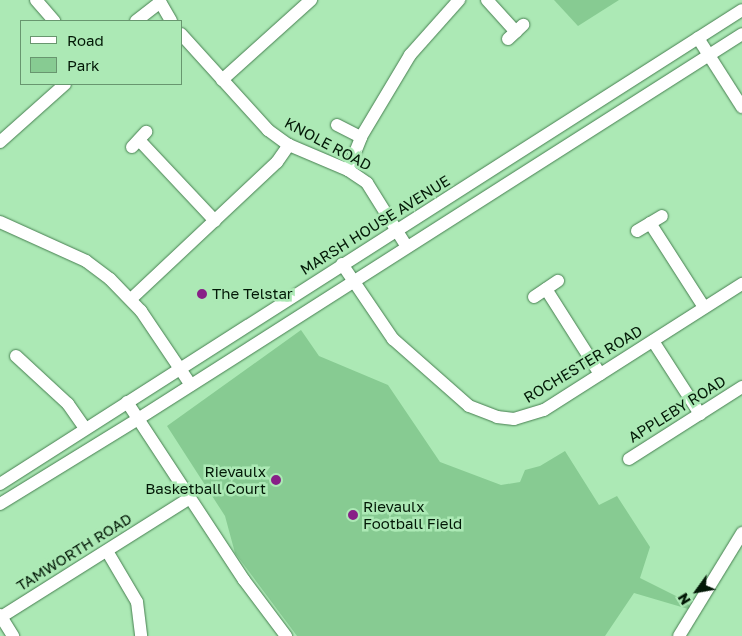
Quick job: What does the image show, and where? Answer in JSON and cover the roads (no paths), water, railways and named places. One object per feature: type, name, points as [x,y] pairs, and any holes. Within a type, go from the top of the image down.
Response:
[{"type":"street","points":[[36,0],[53,20]]},
{"type":"street","points":[[348,170],[361,137],[410,55],[459,0]]},
{"type":"street","points":[[487,0],[515,32]]},
{"type":"street","points":[[137,20],[160,1],[170,20]]},
{"type":"street","points":[[222,80],[308,1]]},
{"type":"street","name":"MARSH HOUSE AVENUE","points":[[0,486],[85,428],[742,10]]},
{"type":"street","points":[[0,486],[4,501],[138,419],[742,34]]},
{"type":"street","name":"KNOLE ROAD","points":[[182,35],[268,130],[289,145],[348,170],[372,189],[407,247]]},
{"type":"street","points":[[698,38],[742,107]]},
{"type":"street","points":[[0,142],[64,85]]},
{"type":"street","points":[[337,125],[361,137]]},
{"type":"street","points":[[139,140],[215,221]]},
{"type":"street","points":[[131,299],[277,162],[289,145]]},
{"type":"street","points":[[637,231],[662,216]]},
{"type":"street","points":[[0,222],[86,262],[131,299],[191,385]]},
{"type":"street","points":[[650,223],[704,307]]},
{"type":"street","name":"ROCHESTER ROAD","points":[[342,264],[393,339],[480,412],[514,419],[530,416],[742,284]]},
{"type":"street","points":[[534,297],[558,282]]},
{"type":"street","points":[[546,289],[600,374]]},
{"type":"street","points":[[653,341],[700,414]]},
{"type":"street","points":[[16,356],[68,404],[85,428]]},
{"type":"street","name":"APPLEBY ROAD","points":[[628,458],[742,387]]},
{"type":"street","points":[[127,402],[190,498],[286,636]]},
{"type":"street","name":"TAMWORTH ROAD","points":[[1,616],[190,498]]},
{"type":"street","points":[[679,636],[742,533]]},
{"type":"street","points":[[107,551],[137,602],[141,636]]},
{"type":"street","points":[[1,616],[13,636]]},
{"type":"place","name":"The Telstar","points":[[202,294]]},
{"type":"place","name":"Rievaulx Basketball Court","points":[[276,480]]},
{"type":"place","name":"Rievaulx Football Field","points":[[353,515]]}]
